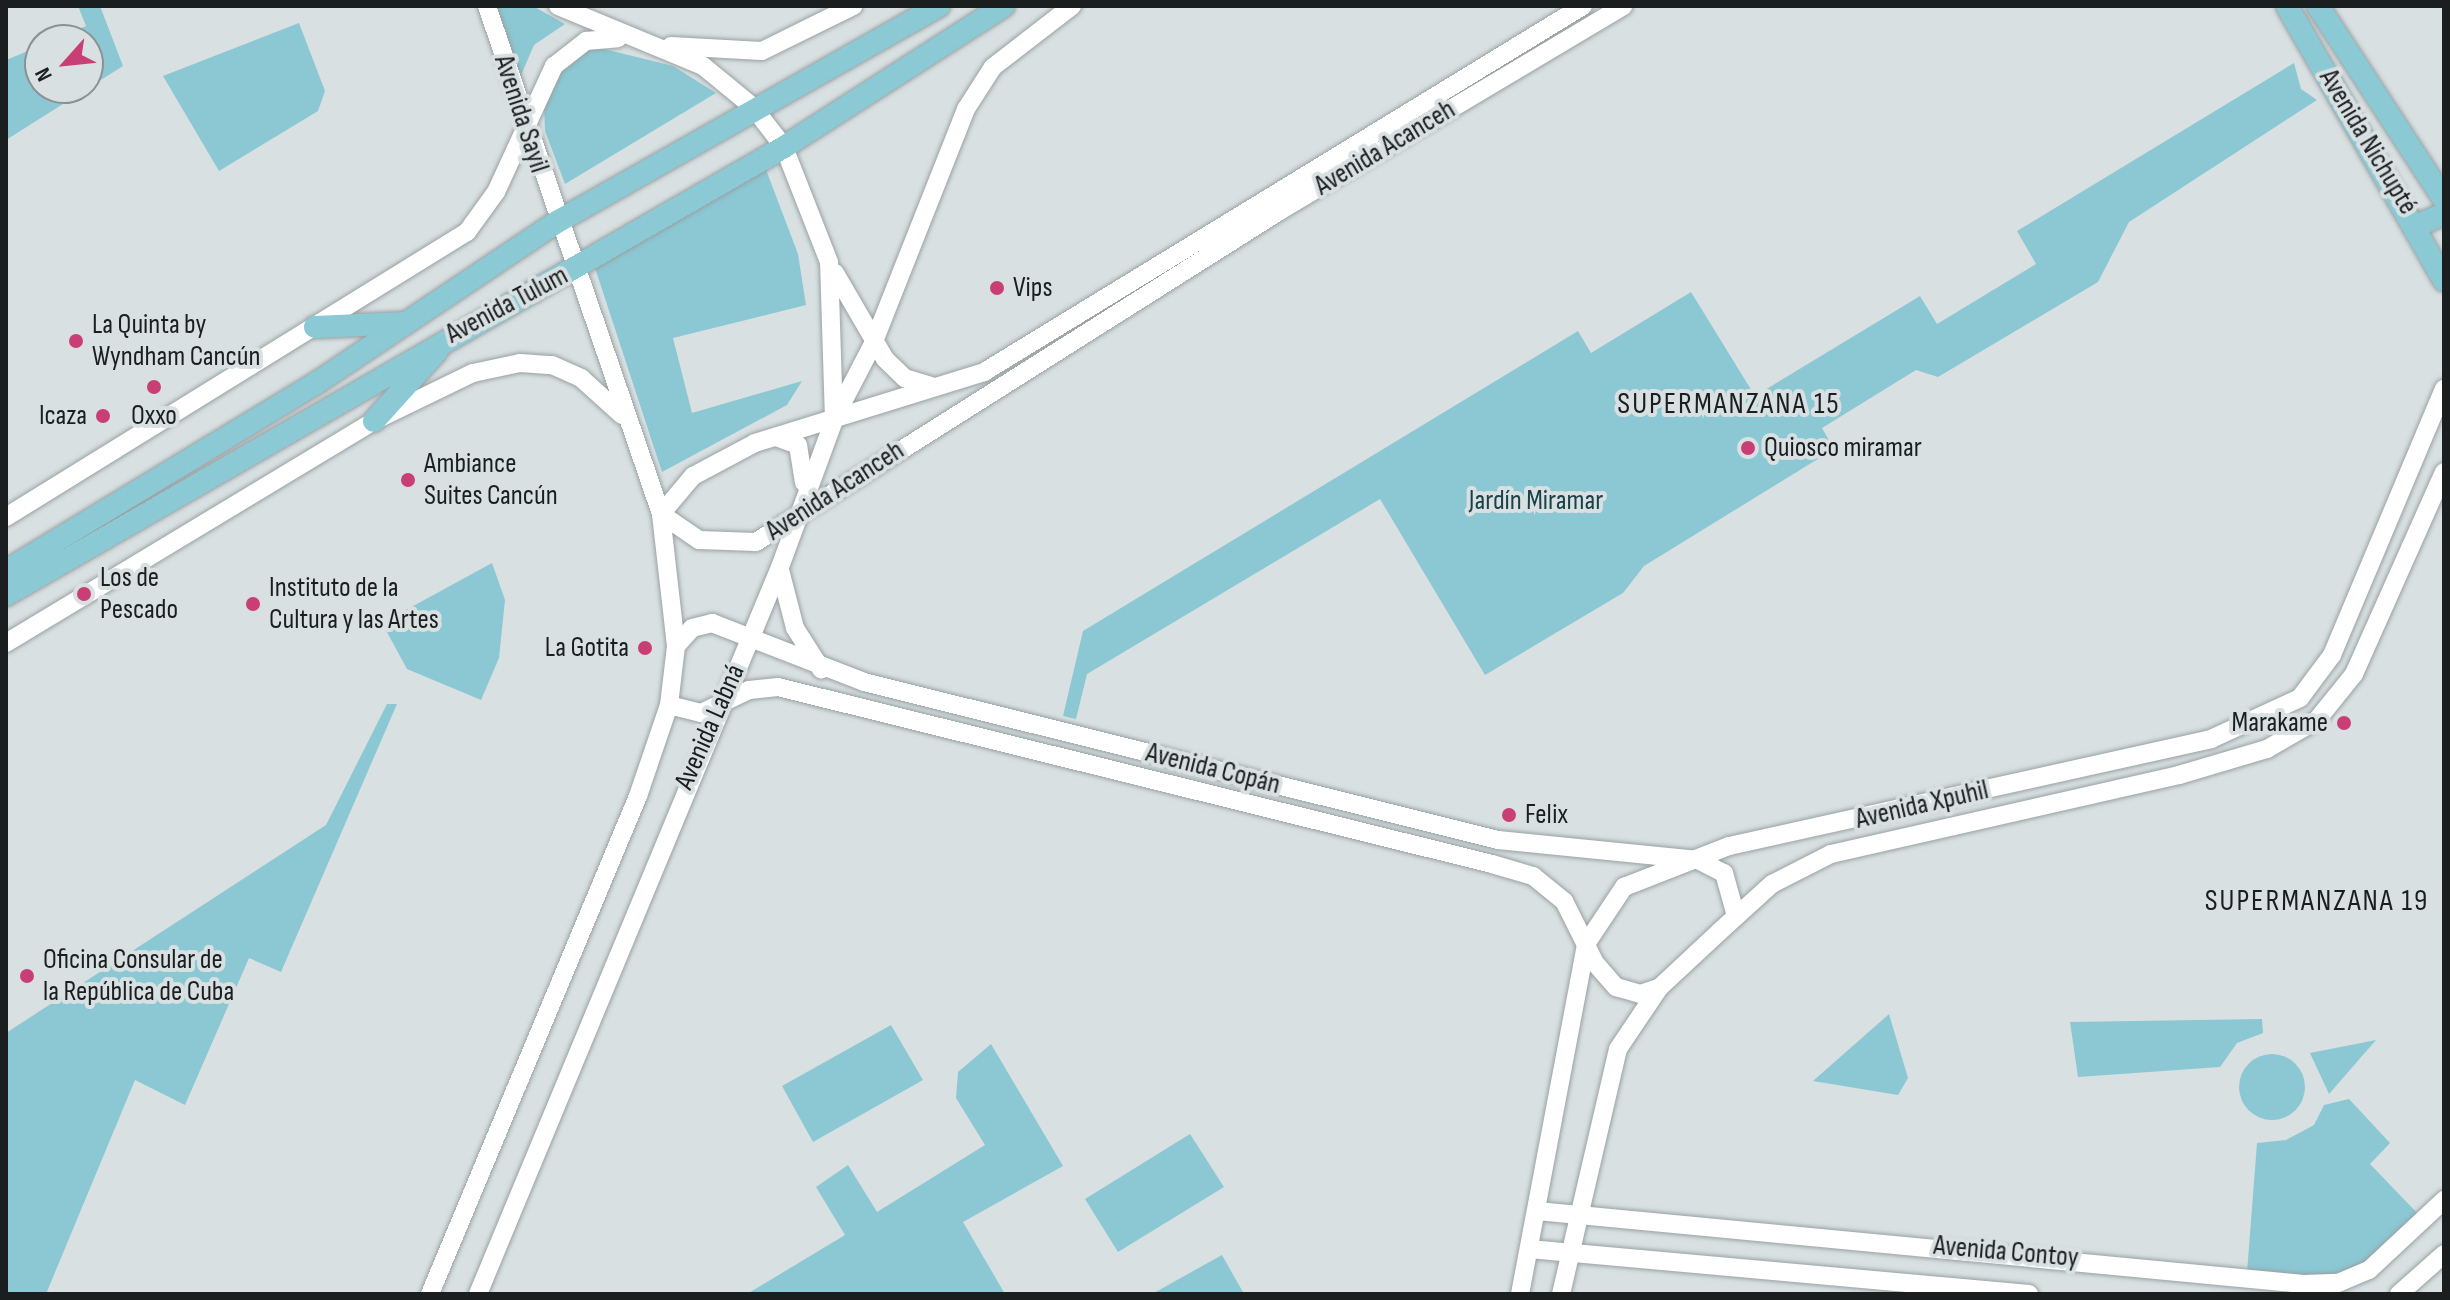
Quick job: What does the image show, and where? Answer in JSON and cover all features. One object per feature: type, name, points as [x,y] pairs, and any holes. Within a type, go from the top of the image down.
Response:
[{"type":"main road","name":"Avenida Tulum","points":[[6,571],[407,323],[557,222],[753,107],[939,6]]},
{"type":"main road","name":"Avenida Tulum","points":[[6,595],[453,333],[576,268],[784,147],[1004,6]]},
{"type":"main road","name":"Avenida Nichupté","points":[[2287,6],[2418,225],[2444,280]]},
{"type":"main road","name":"Avenida Nichupté","points":[[2318,6],[2444,199]]},
{"type":"main road","points":[[2418,225],[2444,214]]},
{"type":"main road","points":[[315,327],[407,323]]},
{"type":"main road","points":[[374,421],[453,333]]},
{"type":"street","name":"Avenida Sayil","points":[[487,6],[557,222]]},
{"type":"street","points":[[558,6],[703,66],[753,107],[784,147]]},
{"type":"street","points":[[6,517],[467,232],[496,192],[523,123],[567,51],[607,36],[653,43],[762,51],[853,6]]},
{"type":"street","points":[[834,420],[873,344],[966,109],[993,67],[1072,6]]},
{"type":"street","name":"Avenida Acanceh","points":[[661,514],[682,485],[776,437],[984,372],[1177,258],[1583,6]]},
{"type":"street","name":"Avenida Acanceh","points":[[699,540],[756,542],[1278,212],[1623,6]]},
{"type":"street","name":"Avenida Labná","points":[[478,1294],[716,708],[780,567],[834,420],[829,262],[784,147]]},
{"type":"street","name":"Avenida Labná","points":[[430,1294],[669,705],[676,646],[661,514],[636,433],[557,222]]},
{"type":"street","points":[[829,262],[873,344],[905,378],[941,387]]},
{"type":"street","name":"Avenida Tulum","points":[[6,643],[374,421],[473,373],[520,363],[581,378],[609,398],[636,433]]},
{"type":"street","name":"Avenida Xpuhil","points":[[1520,1294],[1586,944],[1624,887],[1685,859],[2211,739],[2300,698],[2332,655],[2444,389]]},
{"type":"street","points":[[776,437],[798,445],[805,457],[800,513]]},
{"type":"street","name":"Avenida Xpuhil","points":[[1561,1294],[1618,1049],[1659,988],[1736,916],[1772,884],[1831,854],[2179,775],[2267,749],[2317,720],[2354,674],[2444,472]]},
{"type":"street","points":[[682,485],[679,509],[699,540]]},
{"type":"street","points":[[661,514],[699,540]]},
{"type":"street","points":[[780,567],[795,628],[821,669]]},
{"type":"street","name":"Avenida Copán","points":[[676,646],[692,628],[712,623],[748,642],[821,669],[1498,840],[1685,859],[1724,873],[1736,916]]},
{"type":"street","name":"Avenida Copán","points":[[669,705],[692,713],[716,708],[749,690],[778,687],[1492,864],[1533,876],[1564,901],[1586,944],[1616,987],[1640,994],[1659,988]]},
{"type":"street","name":"Avenida Contoy","points":[[1537,1211],[2304,1284],[2338,1283],[2369,1270],[2444,1200]]},
{"type":"street","name":"Avenida Contoy","points":[[1529,1249],[2029,1294]]},
{"type":"street","points":[[2399,1294],[2444,1254]]},
{"type":"green space","points":[[78,6],[100,6],[123,66],[104,78],[104,24],[85,24]]},
{"type":"green space","points":[[492,6],[533,6],[565,24],[534,45],[519,80]]},
{"type":"green space","points":[[299,23],[325,91],[318,111],[219,171],[163,76]]},
{"type":"green space","points":[[592,46],[673,66],[716,93],[565,184],[545,131],[544,103],[555,73]]},
{"type":"green space","points":[[24,53],[24,104],[63,104],[6,140],[6,60]]},
{"type":"green space","name":"Jardín Miramar","points":[[2294,63],[2301,89],[2317,100],[2129,222],[2098,282],[1938,377],[1916,370],[1822,428],[1834,449],[1644,566],[1623,593],[1485,675],[1380,499],[1087,674],[1076,719],[1063,716],[1083,631],[1578,331],[1591,353],[1691,292],[1755,396],[1920,296],[1937,324],[2036,264],[2017,231]]},
{"type":"green space","points":[[765,167],[798,254],[806,305],[673,338],[692,413],[802,381],[787,405],[662,472],[595,268]]},
{"type":"green space","points":[[492,563],[505,600],[499,658],[481,700],[407,669],[382,623]]},
{"type":"green space","points":[[387,704],[397,704],[281,972],[249,958],[185,1105],[135,1080],[46,1294],[6,1294],[6,1033],[326,825]]},
{"type":"green space","points":[[1889,1014],[1908,1078],[1898,1095],[1813,1081]]},
{"type":"green space","points":[[2262,1019],[2263,1033],[2237,1043],[2220,1067],[2078,1077],[2070,1022]]},
{"type":"green space","points":[[891,1025],[923,1080],[813,1142],[782,1086]]},
{"type":"green space","points":[[2376,1040],[2329,1094],[2310,1053]]},
{"type":"green space","points":[[991,1044],[1063,1166],[963,1222],[1005,1294],[747,1294],[845,1235],[816,1187],[848,1165],[877,1212],[985,1145],[956,1098],[958,1072]]},
{"type":"green space","points":[[2272,1054],[2285,1057],[2295,1064],[2302,1074],[2305,1087],[2302,1100],[2295,1110],[2285,1117],[2272,1120],[2259,1117],[2249,1110],[2242,1100],[2239,1087],[2242,1074],[2249,1064],[2259,1057]]},
{"type":"green space","points":[[2349,1099],[2390,1143],[2370,1164],[2419,1215],[2375,1257],[2336,1278],[2247,1273],[2257,1143],[2286,1140],[2314,1125],[2324,1105]]},
{"type":"green space","points":[[1190,1134],[1224,1187],[1118,1252],[1085,1199]]},
{"type":"green space","points":[[1222,1255],[1244,1294],[1152,1294]]},
{"type":"place","name":"Vips","points":[[997,288]]},
{"type":"place","name":"La Quinta by Wyndham Cancún","points":[[76,341]]},
{"type":"place","name":"Oxxo","points":[[154,387]]},
{"type":"place","name":"Icaza","points":[[103,416]]},
{"type":"place","name":"Quiosco miramar","points":[[1748,448]]},
{"type":"place","name":"Ambiance Suites Cancún","points":[[408,480]]},
{"type":"place","name":"Los de Pescado","points":[[84,594]]},
{"type":"place","name":"Instituto de la Cultura y las Artes","points":[[253,604]]},
{"type":"place","name":"La Gotita","points":[[645,648]]},
{"type":"place","name":"Marakame","points":[[2344,723]]},
{"type":"place","name":"Felix","points":[[1509,815]]},
{"type":"place","name":"Oficina Consular de la República de Cuba","points":[[27,976]]},
{"type":"district","name":"SUPERMANZANA 15","points":[[1729,404]]},
{"type":"district","name":"SUPERMANZANA 19","points":[[2317,901]]}]
